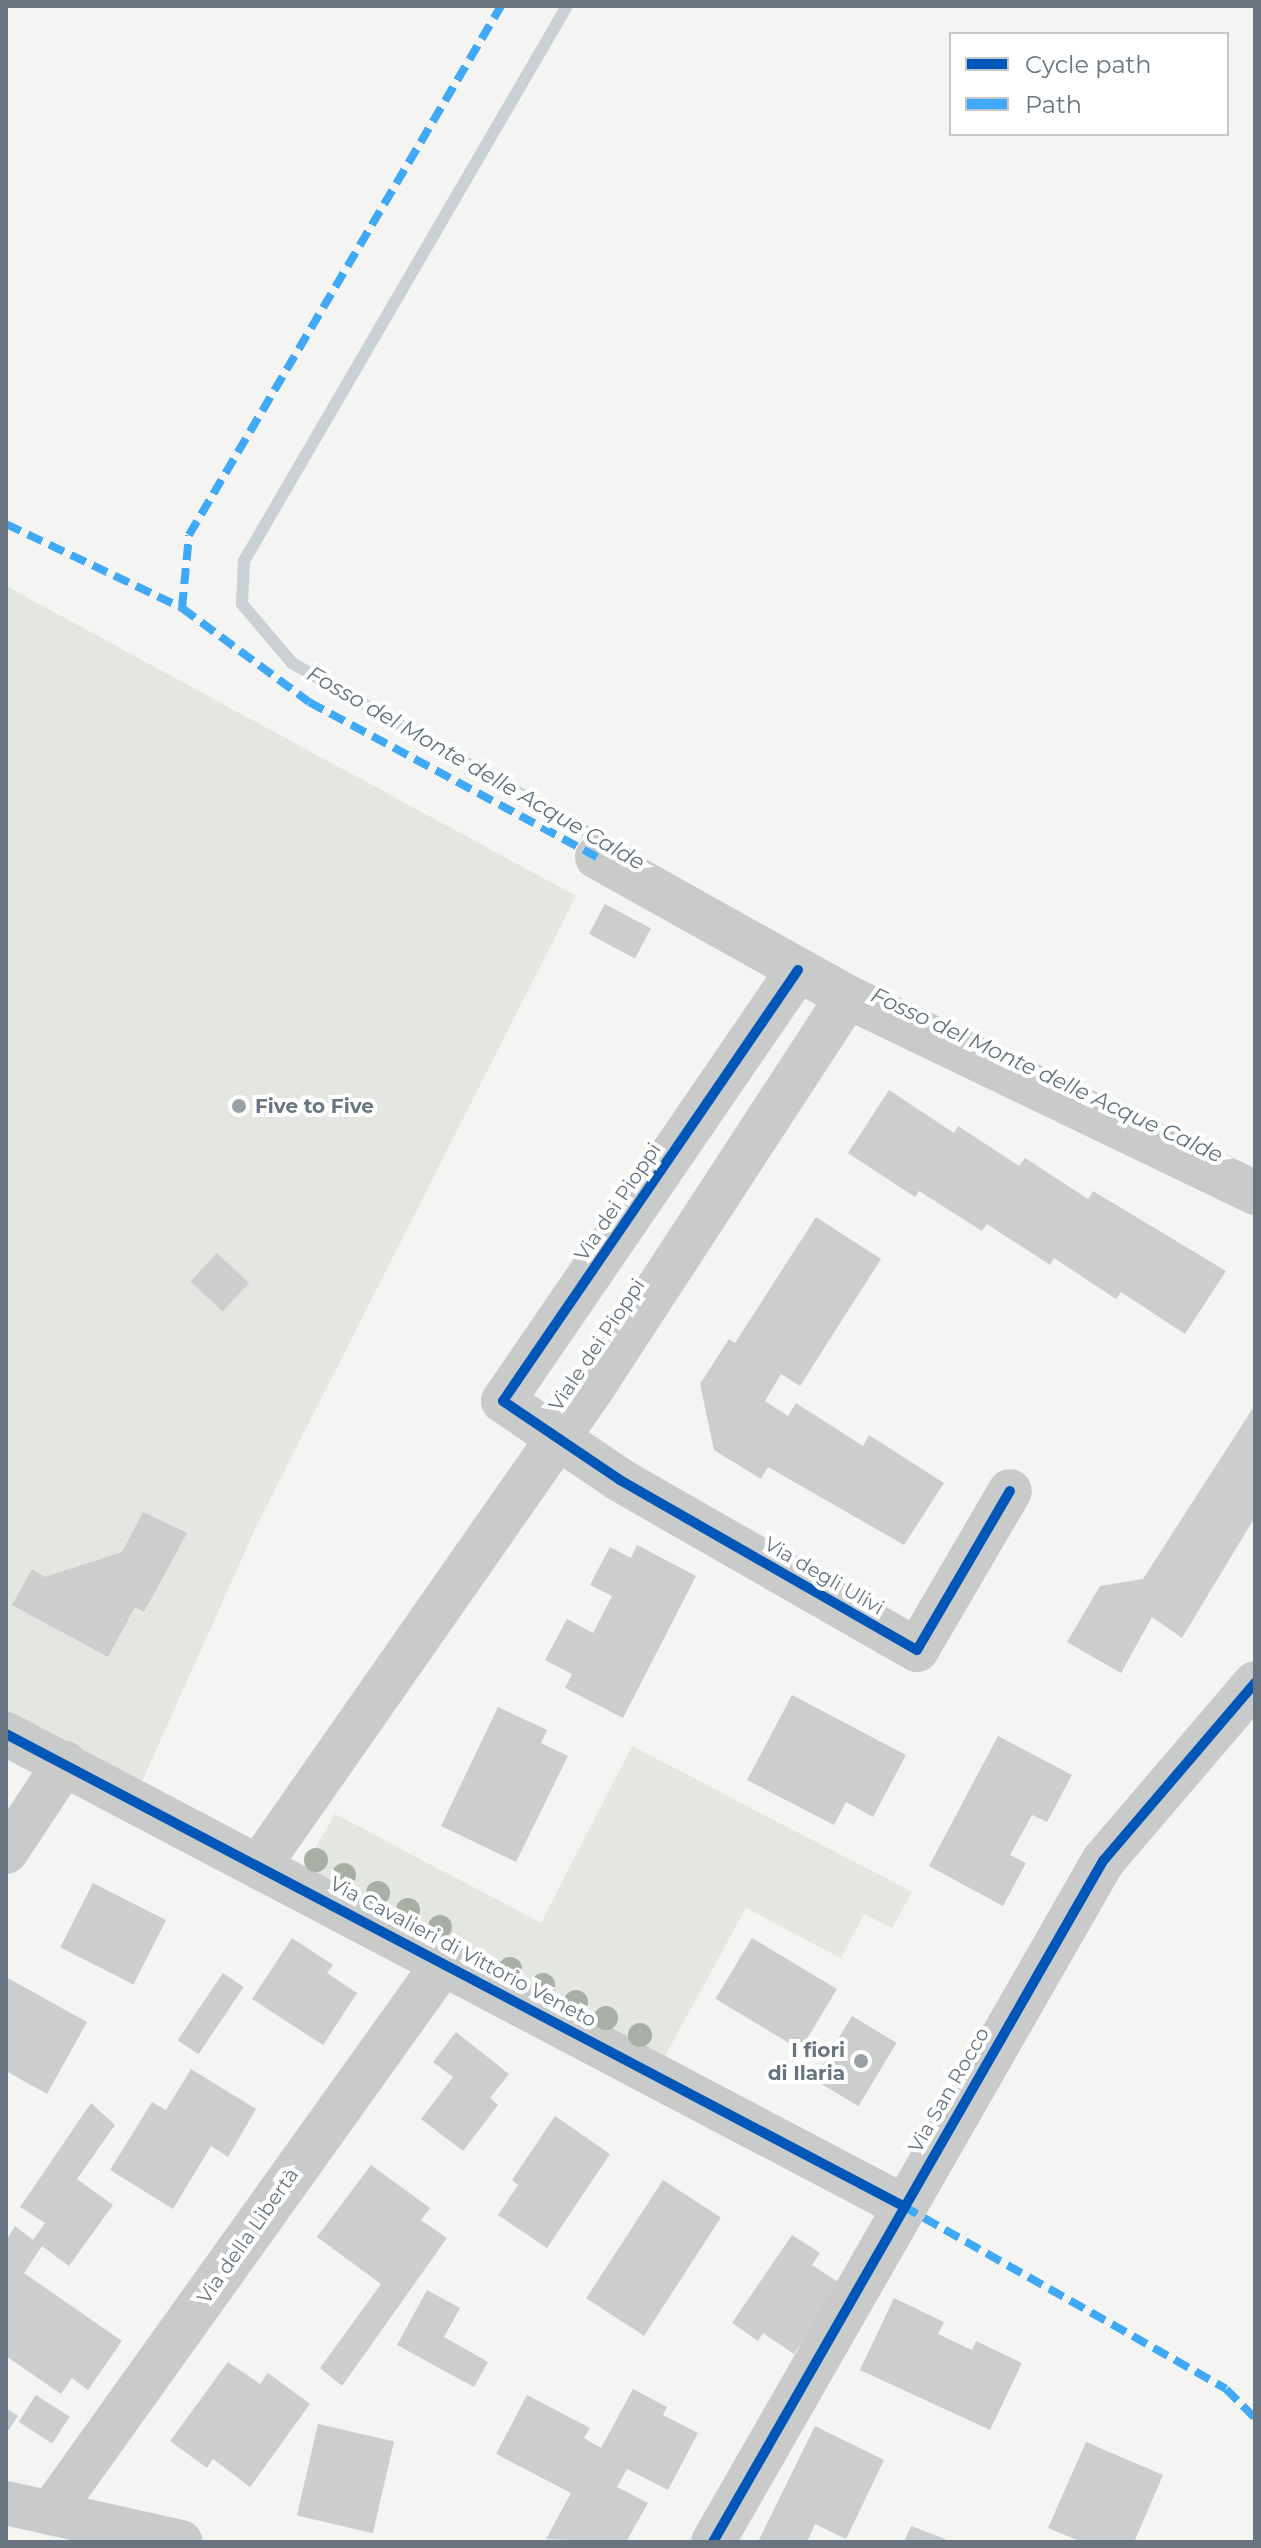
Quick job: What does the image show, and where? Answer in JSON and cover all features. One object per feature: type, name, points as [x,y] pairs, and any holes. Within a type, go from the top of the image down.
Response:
[{"type":"street","points":[[597,857],[848,997],[1255,1193]]},
{"type":"street","name":"Via dei Pioppi","points":[[557,1437],[503,1401],[798,970]]},
{"type":"street","name":"Viale dei Pioppi","points":[[259,1866],[557,1437],[848,997]]},
{"type":"street","name":"Via degli Ulivi","points":[[557,1437],[620,1480],[917,1650],[1010,1491]]},
{"type":"street","name":"Via San Rocco","points":[[713,2542],[1103,1861],[1255,1683]]},
{"type":"street","name":"Via Cavalieri di Vittorio Veneto","points":[[6,1734],[445,1961],[903,2206]]},
{"type":"street","points":[[6,1852],[65,1763]]},
{"type":"street","name":"Via della Libertà","points":[[51,2512],[445,1961]]},
{"type":"street","points":[[6,2503],[181,2542]]},
{"type":"shaded area","name":"Five to Five","points":[[6,586],[576,896],[256,1527],[140,1786],[6,1715]]},
{"type":"shaded area","points":[[632,1746],[912,1892],[892,1928],[864,1914],[841,1958],[746,1908],[665,2056],[304,1867],[335,1814],[541,1923]]},
{"type":"building","points":[[605,904],[651,928],[635,958],[589,934]]},
{"type":"building","points":[[889,1090],[954,1133],[958,1126],[1019,1166],[1025,1158],[1088,1199],[1093,1191],[1226,1271],[1185,1334],[1121,1292],[1116,1299],[1054,1258],[1050,1265],[987,1224],[982,1231],[919,1191],[915,1197],[848,1153]]},
{"type":"building","points":[[816,1217],[881,1259],[800,1386],[781,1374],[765,1401],[788,1416],[796,1403],[863,1446],[869,1435],[944,1483],[904,1545],[768,1467],[761,1479],[714,1450],[700,1384],[729,1339],[735,1343]]},
{"type":"building","points":[[217,1253],[249,1283],[223,1312],[190,1282]]},
{"type":"building","points":[[1255,1405],[1255,1517],[1182,1638],[1152,1617],[1121,1673],[1067,1642],[1100,1586],[1143,1579]]},
{"type":"building","points":[[143,1512],[187,1533],[144,1612],[135,1607],[108,1657],[12,1605],[32,1569],[45,1577],[122,1552]]},
{"type":"building","points":[[637,1545],[696,1576],[623,1718],[565,1688],[572,1674],[545,1660],[567,1619],[593,1633],[612,1596],[590,1585],[610,1547],[631,1558]]},
{"type":"building","points":[[792,1695],[906,1755],[873,1817],[846,1802],[834,1825],[747,1780]]},
{"type":"building","points":[[498,1707],[547,1730],[541,1743],[568,1756],[516,1862],[441,1826]]},
{"type":"building","points":[[998,1736],[1072,1775],[1047,1822],[1032,1815],[1010,1855],[1026,1863],[1003,1906],[929,1866]]},
{"type":"building","points":[[93,1883],[166,1920],[133,1984],[60,1947]]},
{"type":"building","points":[[292,1938],[333,1965],[327,1973],[357,1993],[323,2045],[252,1999]]},
{"type":"building","points":[[752,1938],[837,1989],[800,2050],[715,1999]]},
{"type":"building","points":[[223,1973],[244,1987],[198,2054],[178,2040]]},
{"type":"building","points":[[6,1977],[87,2022],[47,2094],[6,2071]]},
{"type":"building","points":[[852,2016],[897,2043],[858,2106],[814,2079]]},
{"type":"building","points":[[456,2032],[509,2074],[490,2098],[498,2105],[463,2151],[421,2119],[453,2077],[433,2062]]},
{"type":"building","points":[[191,2069],[256,2109],[228,2157],[211,2146],[173,2209],[110,2170],[152,2102],[166,2110]]},
{"type":"building","points":[[91,2103],[115,2125],[77,2179],[113,2205],[69,2266],[42,2246],[24,2273],[122,2341],[88,2390],[72,2378],[61,2394],[6,2356],[6,2241],[15,2226],[33,2240],[45,2223],[20,2207]]},
{"type":"building","points":[[555,2116],[610,2154],[547,2248],[498,2215],[518,2185],[512,2180]]},
{"type":"building","points":[[371,2165],[430,2208],[421,2220],[447,2238],[342,2386],[320,2368],[381,2284],[317,2237]]},
{"type":"building","points":[[663,2180],[721,2218],[644,2336],[586,2298]]},
{"type":"building","points":[[792,2235],[820,2253],[812,2265],[841,2284],[794,2354],[763,2333],[758,2341],[732,2323]]},
{"type":"building","points":[[427,2290],[460,2308],[444,2337],[488,2362],[474,2387],[397,2345]]},
{"type":"building","points":[[894,2298],[944,2322],[938,2334],[972,2350],[976,2341],[1022,2363],[990,2430],[860,2370]]},
{"type":"building","points":[[228,2362],[260,2384],[268,2373],[310,2404],[250,2487],[213,2459],[207,2468],[170,2441]]},
{"type":"building","points":[[633,2389],[667,2407],[663,2415],[698,2433],[668,2490],[627,2469],[617,2487],[648,2503],[626,2542],[546,2539],[571,2493],[496,2454],[527,2395],[590,2428],[584,2438],[601,2448]]},
{"type":"building","points":[[36,2395],[70,2417],[52,2444],[19,2422]]},
{"type":"building","points":[[6,2408],[18,2416],[6,2434]]},
{"type":"building","points":[[318,2424],[394,2442],[373,2533],[297,2516]]},
{"type":"building","points":[[815,2426],[884,2460],[846,2539],[815,2524],[807,2542],[758,2542]]},
{"type":"building","points":[[1086,2442],[1163,2475],[1134,2542],[1082,2542],[1048,2528]]},
{"type":"building","points":[[911,2526],[953,2542],[904,2542]]},
{"type":"waterway","name":"Fosso del Monte delle Acque Calde","points":[[567,6],[244,561],[242,604],[292,663],[608,844]]},
{"type":"marked path","points":[[182,608],[189,535],[501,6]]},
{"type":"marked path","points":[[6,524],[182,608],[309,702],[597,857]]},
{"type":"marked path","points":[[903,2206],[1226,2389],[1255,2418]]},
{"type":"cycle path","points":[[798,970],[503,1401],[620,1480],[917,1650],[1010,1491]]},
{"type":"cycle path","points":[[713,2542],[1103,1861],[1255,1683]]},
{"type":"cycle path","points":[[6,1734],[903,2206]]},
{"type":"place","name":"Five to Five","points":[[239,1106]]},
{"type":"place","name":"I fiori di Ilaria","points":[[861,2061]]}]
